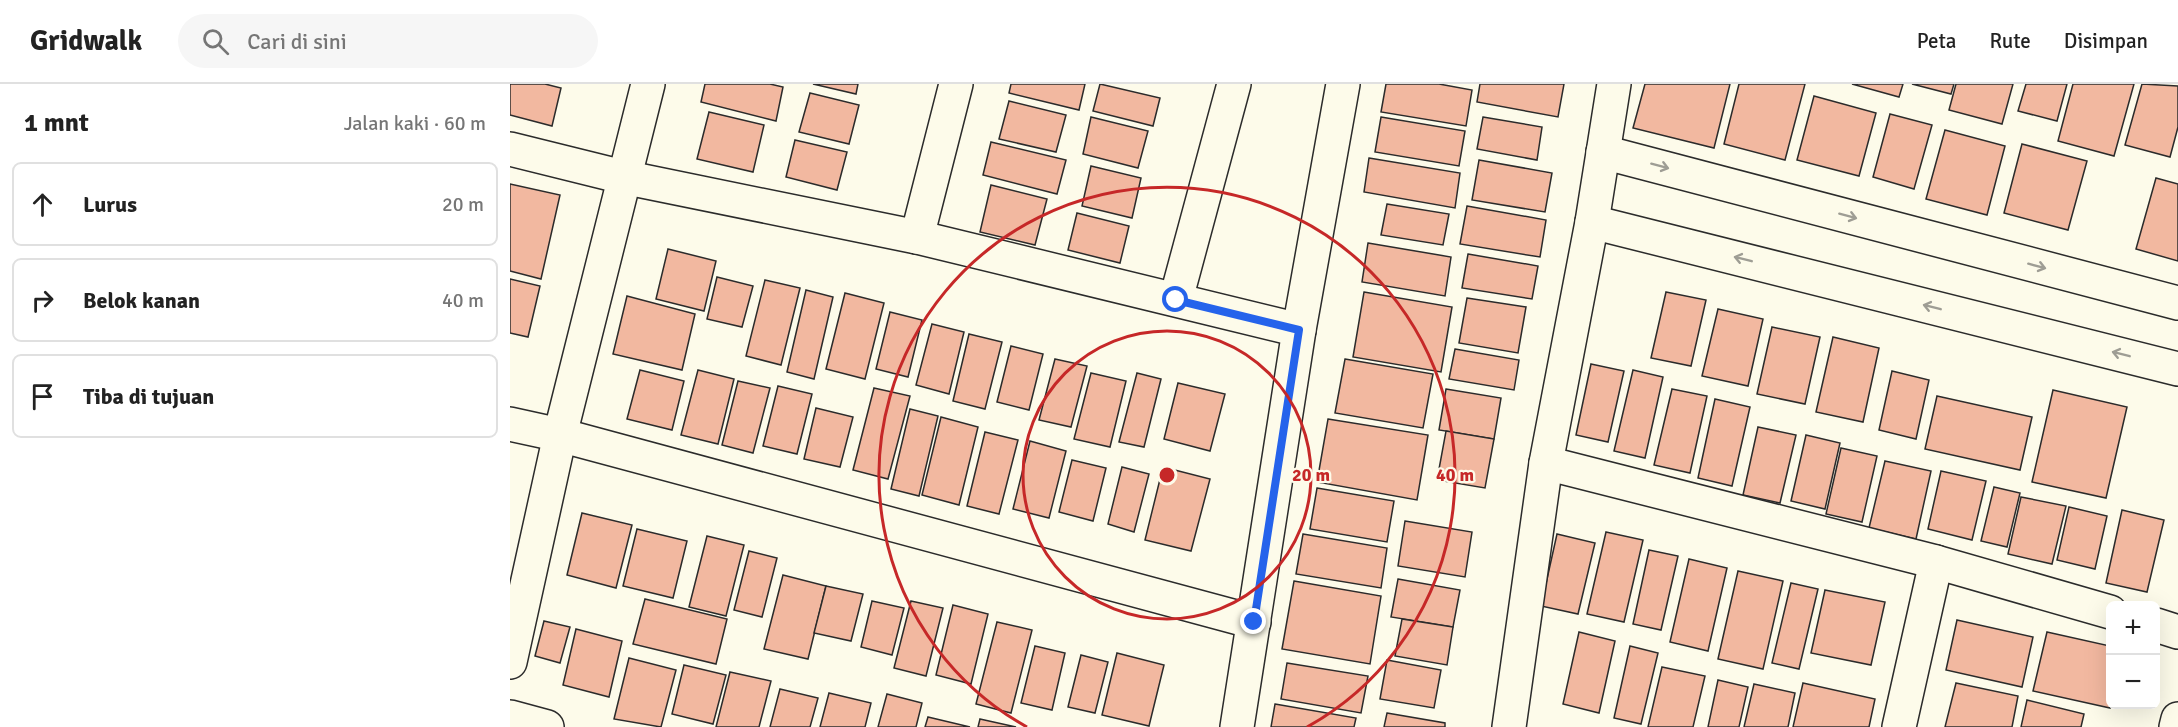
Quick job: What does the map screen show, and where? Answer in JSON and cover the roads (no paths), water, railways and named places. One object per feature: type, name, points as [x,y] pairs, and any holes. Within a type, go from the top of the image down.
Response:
[{"type":"street","points":[[510,662],[561,435],[623,177],[648,84]]},
{"type":"street","points":[[917,237],[956,84]]},
{"type":"street","points":[[1176,300],[1234,84]]},
{"type":"street","points":[[1237,727],[1299,330],[1343,84]]},
{"type":"street","points":[[1509,727],[1546,463],[1592,222],[1614,84]]},
{"type":"street","points":[[510,149],[623,177],[917,237],[1299,330]]},
{"type":"street","points":[[1603,152],[2178,303]]},
{"type":"street","points":[[1592,222],[2178,369]]},
{"type":"street","points":[[510,424],[561,435],[1254,622]]},
{"type":"street","points":[[1546,463],[1936,562],[2106,611]]},
{"type":"street","points":[[1899,727],[1936,562]]},
{"type":"street","points":[[2160,626],[2178,632]]},
{"type":"street","points":[[510,717],[547,727]]},
{"type":"street","points":[[2176,727],[2178,719]]}]
